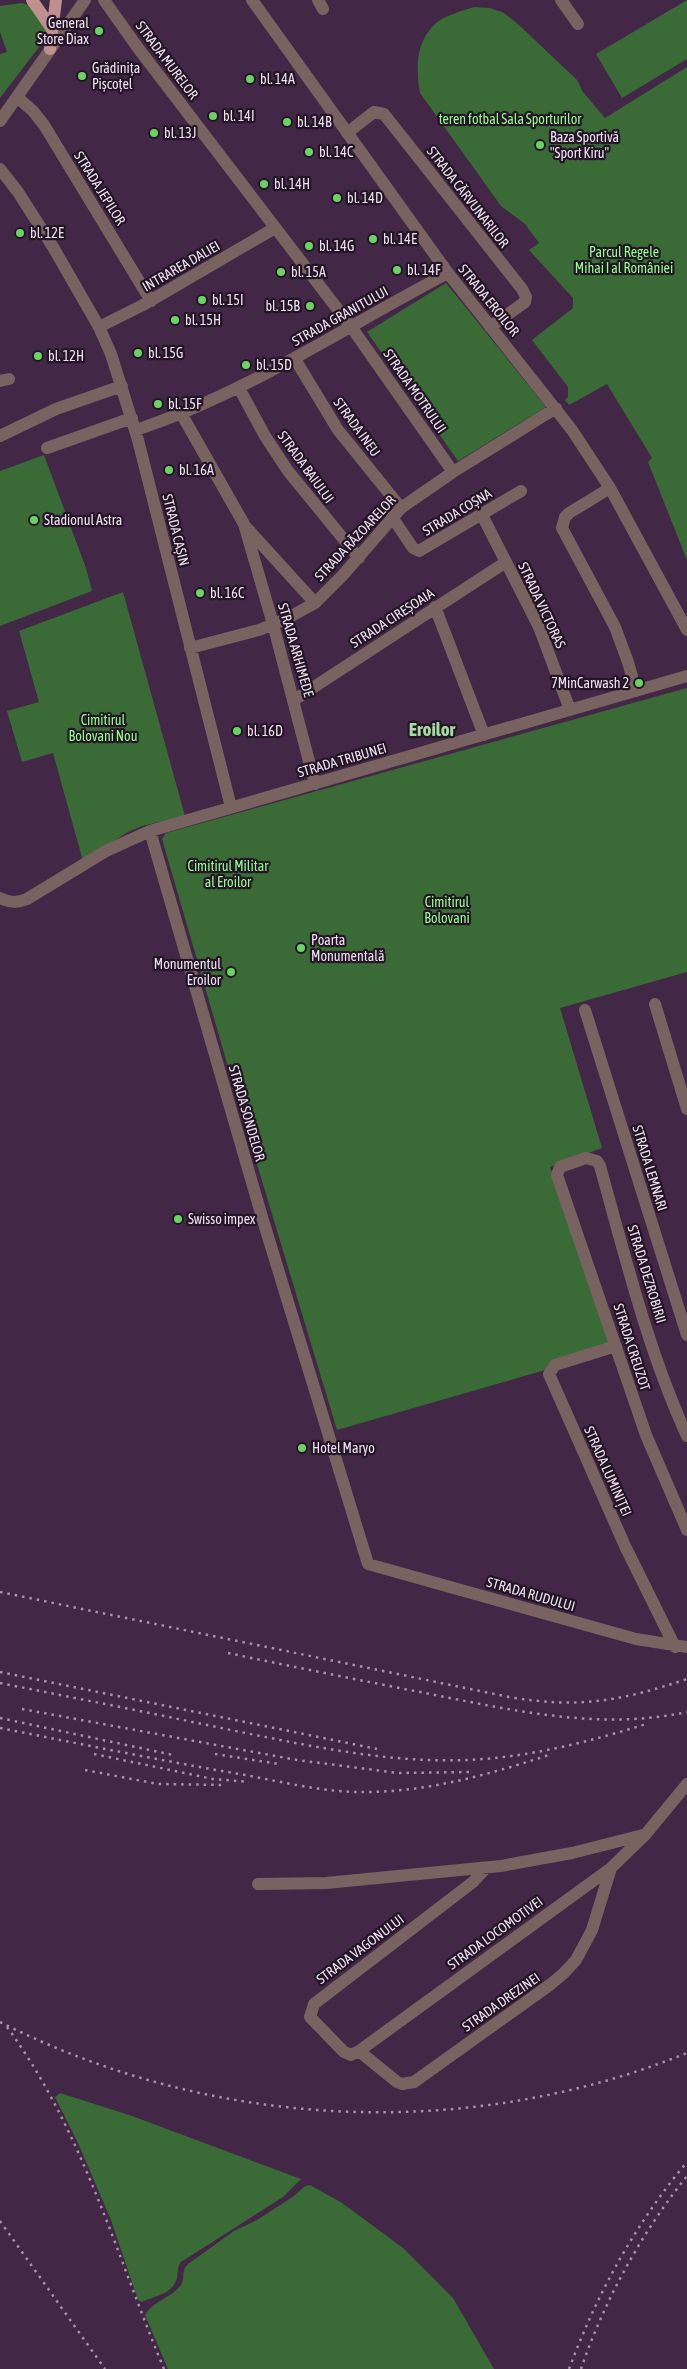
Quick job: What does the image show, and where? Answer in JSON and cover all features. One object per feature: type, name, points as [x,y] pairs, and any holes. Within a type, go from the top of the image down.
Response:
[{"type":"main road","points":[[32,0],[52,28]]},
{"type":"main road","points":[[50,49],[56,0]]},
{"type":"street","points":[[2,116],[18,97],[83,3],[105,0]]},
{"type":"street","name":"STRADA MURELOR","points":[[105,0],[138,48],[352,328]]},
{"type":"street","name":"STRADA EROILOR","points":[[252,0],[448,273],[556,408],[610,488],[687,630]]},
{"type":"street","points":[[562,0],[578,24]]},
{"type":"street","name":"STRADA JEPILOR","points":[[18,97],[44,125],[151,301]]},
{"type":"street","name":"STRADA CĂRVUNARILOR","points":[[347,132],[370,114],[377,112],[384,114],[522,289],[526,297],[525,302],[490,327]]},
{"type":"street","name":"STRADA CAȘIN","points":[[0,169],[18,192],[53,247],[99,327],[122,386],[134,424],[231,807]]},
{"type":"street","name":"INTRAREA DALIEI","points":[[99,327],[151,301],[275,228]]},
{"type":"street","name":"STRADA GRANITULUI","points":[[47,448],[134,424],[182,415],[295,359],[448,273]]},
{"type":"street","name":"STRADA MOTRULUI","points":[[352,328],[453,472]]},
{"type":"street","name":"STRADA INEU","points":[[295,359],[338,430],[401,508]]},
{"type":"street","points":[[0,436],[56,409],[122,386]]},
{"type":"street","name":"STRADA BAIULUI","points":[[239,388],[265,436],[288,471],[359,558]]},
{"type":"street","name":"STRADA RĂZOARELOR","points":[[190,648],[274,624],[314,602],[359,558],[401,508],[453,472],[556,408]]},
{"type":"street","name":"STRADA ARHIMEDE","points":[[182,415],[244,524],[314,602]]},
{"type":"street","points":[[610,488],[569,513],[565,518],[562,528],[615,627],[636,691]]},
{"type":"street","name":"STRADA COȘNA","points":[[392,517],[413,548],[419,551],[521,491]]},
{"type":"street","name":"STRADA VICTORAS","points":[[482,515],[539,627],[570,710]]},
{"type":"street","name":"STRADA ARHIMEDE","points":[[244,524],[274,624],[316,784]]},
{"type":"street","name":"STRADA CIREȘOAIA","points":[[294,700],[506,562]]},
{"type":"street","points":[[435,607],[484,735]]},
{"type":"street","name":"STRADA TRIBUNEI","points":[[150,831],[687,676]]},
{"type":"street","points":[[0,898],[7,902],[19,902],[27,899],[106,852],[150,831]]},
{"type":"street","name":"STRADA SONDELOR","points":[[150,831],[262,1217],[368,1564]]},
{"type":"street","points":[[655,1004],[687,1109]]},
{"type":"street","name":"STRADA LEMNARI","points":[[584,1010],[687,1334]]},
{"type":"street","name":"STRADA DEZROBIRII","points":[[558,1171],[560,1167],[586,1158],[597,1161],[600,1166],[644,1318],[687,1436]]},
{"type":"street","name":"STRADA CREUZOT","points":[[558,1171],[560,1183],[646,1435],[687,1530]]},
{"type":"street","name":"STRADA LUMINIȚEI","points":[[616,1346],[554,1365],[550,1374],[625,1546],[681,1647]]},
{"type":"street","name":"STRADA RUDULUI","points":[[368,1564],[642,1640],[681,1647]]},
{"type":"street","name":"STRADA LOCOMOTIVEI","points":[[358,2051],[611,1868],[645,1835],[687,1784]]},
{"type":"street","points":[[258,1884],[326,1882],[486,1868],[558,1856],[645,1835]]},
{"type":"street","name":"STRADA VAGONULUI","points":[[358,2051],[354,2054],[347,2054],[313,2022],[310,2012],[314,2004],[473,1882],[486,1868]]},
{"type":"street","name":"STRADA DREZINEI","points":[[358,2051],[397,2082],[402,2084],[414,2082],[552,1984],[576,1960],[584,1945],[599,1910],[611,1868]]},
{"type":"green space","points":[[687,0],[687,59],[622,98],[596,54]]},
{"type":"green space","points":[[22,3],[31,6],[46,30],[46,38],[0,98],[0,54],[7,52],[0,32],[0,6]]},
{"type":"green space","points":[[474,7],[490,8],[504,13],[519,25],[577,80],[583,92],[605,118],[687,67],[687,560],[648,462],[652,458],[607,384],[569,405],[565,400],[568,397],[568,387],[532,340],[573,308],[573,298],[529,250],[539,243],[525,224],[501,206],[420,93],[418,57],[428,31],[444,18]]},
{"type":"green space","points":[[446,283],[546,407],[458,461],[367,332]]},
{"type":"green space","name":"Stadionul Astra","points":[[44,455],[86,568],[92,591],[0,626],[0,471]]},
{"type":"green space","name":"Cimitirul Bolovani Nou","points":[[123,592],[185,816],[142,826],[128,832],[83,861],[53,753],[22,762],[7,711],[39,702],[19,631]]},
{"type":"green space","name":"Cimitirul Bolovani","points":[[687,688],[687,972],[560,1008],[602,1148],[550,1167],[611,1344],[542,1371],[337,1430],[238,1101],[162,839],[166,833]]},
{"type":"green space","points":[[60,2093],[132,2116],[301,2179],[283,2197],[181,2262],[173,2286],[161,2294],[142,2302],[138,2300],[111,2220],[78,2143],[55,2097]]},
{"type":"green space","points":[[310,2185],[342,2203],[403,2248],[453,2298],[494,2369],[168,2369],[145,2315],[153,2306],[177,2290],[181,2285],[188,2264],[234,2231],[257,2220],[294,2196],[305,2186]]},
{"type":"railway","points":[[0,1592],[534,1701],[600,1701],[641,1693],[687,1679]]},
{"type":"railway","points":[[228,1653],[490,1706],[556,1716],[621,1719],[687,1712]]},
{"type":"railway","points":[[0,1672],[377,1749]]},
{"type":"railway","points":[[0,1683],[315,1747],[405,1759],[465,1760],[511,1756],[580,1743],[646,1724]]},
{"type":"railway","points":[[22,1709],[297,1760],[398,1773],[469,1772]]},
{"type":"railway","points":[[0,1718],[173,1755]]},
{"type":"railway","points":[[0,1728],[302,1786],[346,1792],[384,1791],[433,1786],[505,1769],[552,1754]]},
{"type":"railway","points":[[94,1754],[213,1779],[249,1782]]},
{"type":"railway","points":[[215,1754],[279,1764]]},
{"type":"railway","points":[[85,1770],[158,1784],[226,1785]]},
{"type":"railway","points":[[0,2022],[82,2058],[166,2085],[253,2103],[341,2111],[429,2111],[516,2101],[603,2082],[687,2053]]},
{"type":"railway","points":[[7,2027],[33,2066],[77,2150],[96,2193],[164,2369]]},
{"type":"railway","points":[[569,2369],[592,2314],[619,2261],[651,2210],[687,2162]]},
{"type":"railway","points":[[581,2369],[601,2318],[626,2268],[655,2220],[687,2176]]},
{"type":"railway","points":[[0,2221],[105,2369]]},
{"type":"place","name":"General Store Diax","points":[[99,31]]},
{"type":"place","name":"Grădinița Pișcoțel","points":[[82,76]]},
{"type":"place","name":"bl. 14A","points":[[250,79]]},
{"type":"place","name":"bl. 14I","points":[[213,116]]},
{"type":"place","name":"bl. 14B","points":[[287,122]]},
{"type":"place","name":"bl. 13J","points":[[154,133]]},
{"type":"place","name":"Baza Sportivă \"Sport Kiru\"","points":[[540,145]]},
{"type":"place","name":"bl. 14C","points":[[309,152]]},
{"type":"place","name":"bl. 14H","points":[[264,184]]},
{"type":"place","name":"bl. 14D","points":[[337,198]]},
{"type":"place","name":"bl. 12E","points":[[20,233]]},
{"type":"place","name":"bl. 14E","points":[[373,239]]},
{"type":"place","name":"bl. 14G","points":[[309,246]]},
{"type":"place","name":"bl. 14F","points":[[397,270]]},
{"type":"place","name":"bl. 15A","points":[[281,272]]},
{"type":"place","name":"bl. 15I","points":[[202,300]]},
{"type":"place","name":"bl. 15B","points":[[310,306]]},
{"type":"place","name":"bl. 15H","points":[[175,320]]},
{"type":"place","name":"bl. 15G","points":[[138,353]]},
{"type":"place","name":"bl. 12H","points":[[38,356]]},
{"type":"place","name":"bl. 15D","points":[[246,365]]},
{"type":"place","name":"bl. 15F","points":[[158,404]]},
{"type":"place","name":"bl. 16A","points":[[169,470]]},
{"type":"place","name":"Stadionul Astra","points":[[34,520]]},
{"type":"place","name":"bl. 16C","points":[[200,593]]},
{"type":"place","name":"7MinCarwash 2","points":[[639,683]]},
{"type":"place","name":"bl. 16D","points":[[237,731]]},
{"type":"place","name":"Poarta Monumentală","points":[[301,948]]},
{"type":"place","name":"Monumentul Eroilor","points":[[231,972]]},
{"type":"place","name":"Swisso impex","points":[[178,1219]]},
{"type":"place","name":"Hotel Maryo","points":[[302,1448]]},
{"type":"district","name":"Eroilor","points":[[432,729]]},
{"type":"park label","name":"teren fotbal Sala Sporturilor","points":[[510,119]]},
{"type":"park label","name":"Parcul Regele Mihai I al României","points":[[624,260]]},
{"type":"park label","name":"Cimitirul Militar al Eroilor","points":[[228,874]]}]
